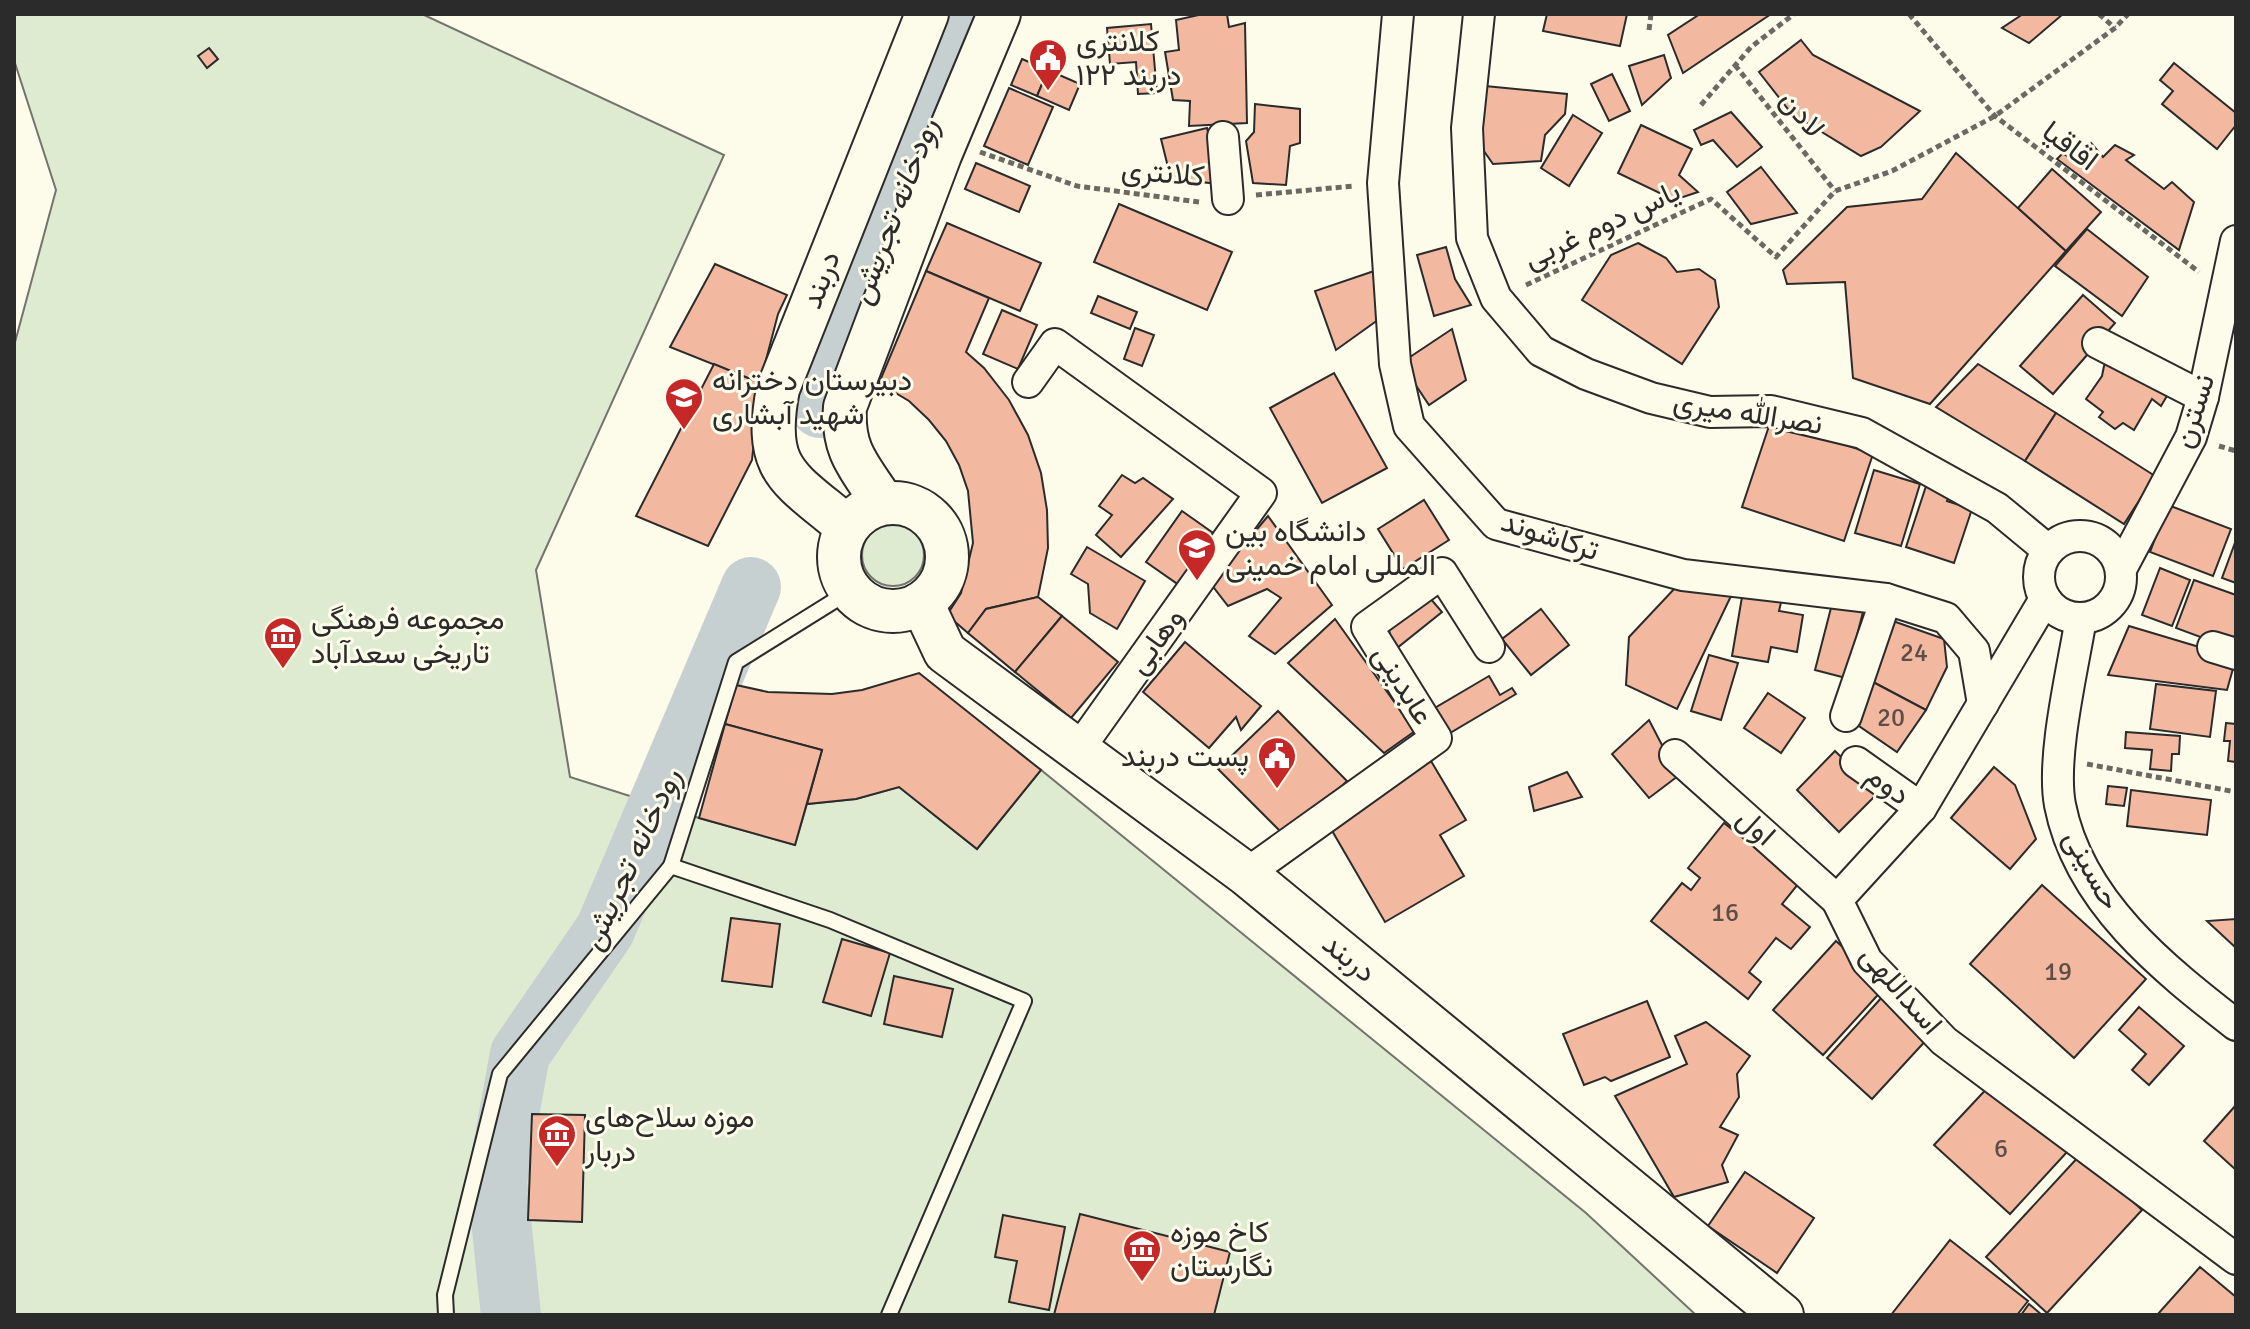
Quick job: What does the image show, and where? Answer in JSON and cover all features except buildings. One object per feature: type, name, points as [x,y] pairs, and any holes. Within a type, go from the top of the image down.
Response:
[{"type":"main road","name":"دربند","points":[[847,527],[784,472],[776,454],[774,413],[778,389],[927,14]]},
{"type":"main road","points":[[883,503],[849,451],[844,430],[845,407],[947,140],[999,14]]},
{"type":"main road","points":[[900,502],[930,516],[941,530],[947,545],[946,571],[934,593],[922,603],[892,611],[876,608],[850,591],[838,559],[840,543],[847,527],[856,516],[883,503],[900,502]]},
{"type":"main road","name":"دربند","points":[[922,603],[945,652],[1246,874],[1782,1315]]},
{"type":"street","name":"ترکاشوند","points":[[1398,14],[1383,183],[1395,364],[1409,426],[1496,524],[1683,575],[1886,599],[1946,618],[1974,651],[1983,704]]},
{"type":"street","name":"نصرالله میری","points":[[1479,14],[1467,128],[1472,238],[1496,298],[1541,351],[1586,374],[1651,398],[1710,412],[1771,411],[1862,433],[1997,508],[2048,550]]},
{"type":"street","points":[[1223,137],[1228,199]]},
{"type":"street","name":"نسترن","points":[[2121,569],[2191,437],[2203,397],[2236,241]]},
{"type":"street","points":[[2098,343],[2203,397]]},
{"type":"street","name":"وهابی","points":[[1028,382],[1055,344],[1261,493],[1078,750]]},
{"type":"street","points":[[2071,536],[2096,539],[2107,546],[2121,569],[2116,597],[2107,608],[2095,615],[2081,618],[2054,609],[2040,587],[2039,574],[2048,550],[2071,536]]},
{"type":"street","name":"عابدینی","points":[[1246,874],[1436,738],[1367,627],[1442,573],[1489,647]]},
{"type":"street","points":[[1846,716],[1886,599]]},
{"type":"street","points":[[1837,900],[1921,808],[2045,599]]},
{"type":"street","name":"حسینی","points":[[2081,618],[2059,759],[2060,805],[2076,854],[2109,908],[2163,967],[2236,1025]]},
{"type":"street","name":"اول","points":[[1675,755],[1837,900]]},
{"type":"street","name":"دوم","points":[[1856,762],[1921,808]]},
{"type":"street","name":"اسداللهی","points":[[1837,900],[1867,961],[1944,1041],[2236,1259]]},
{"type":"lane","points":[[446,1315],[445,1295],[500,1074],[671,866],[736,662],[850,591]]},
{"type":"lane","points":[[671,866],[830,920],[1024,1001],[889,1315]]},
{"type":"path","points":[[1649,30],[1651,14]]},
{"type":"path","points":[[1701,105],[1751,47],[1794,14]]},
{"type":"path","name":"اقاقیا","points":[[1909,14],[1995,116],[2224,291]]},
{"type":"path","points":[[2099,14],[2115,28]]},
{"type":"path","name":"یاس دوم غربی","points":[[1496,298],[1711,199],[1776,257],[1835,191],[1892,171],[1995,116],[2115,28],[2128,14]]},
{"type":"path","name":"لادن","points":[[1735,65],[1835,191]]},
{"type":"path","name":"کلانتری","points":[[947,140],[1077,186],[1191,203],[1383,183]]},
{"type":"path","points":[[2059,759],[2236,792]]},
{"type":"green space","name":"مجموعه فرهنگی تاریخی سعدآباد","points":[[14,14],[422,14],[724,155],[536,570],[570,777],[795,845],[807,804],[856,799],[899,787],[977,849],[1041,770],[1586,1213],[1696,1315],[14,1315],[14,346],[56,190],[14,60]]},
{"type":"green space","points":[[893,524],[905,526],[915,533],[922,543],[922,567],[915,577],[905,584],[893,586],[881,584],[871,577],[864,567],[862,555],[864,543],[871,533],[881,526]]},
{"type":"waterway","name":"رودخانه تجریش","points":[[820,408],[969,14]]},
{"type":"waterway","name":"رودخانه تجریش","points":[[511,1315],[497,1181],[520,1054],[605,930],[751,587]]},
{"type":"place","name":"کلانتری ۱۲۲ دربند","points":[[1048,92]]},
{"type":"place","name":"دبیرستان دخترانه شهید آبشاری","points":[[684,431]]},
{"type":"place","name":"دانشگاه بین المللی امام خمینی","points":[[1197,582]]},
{"type":"place","name":"مجموعه فرهنگی تاریخی سعدآباد","points":[[283,670]]},
{"type":"place","name":"پست دربند","points":[[1277,790]]},
{"type":"place","name":"موزه سلاح‌های دربار","points":[[557,1168]]},
{"type":"place","name":"کاخ موزه نگارستان","points":[[1142,1283]]}]
